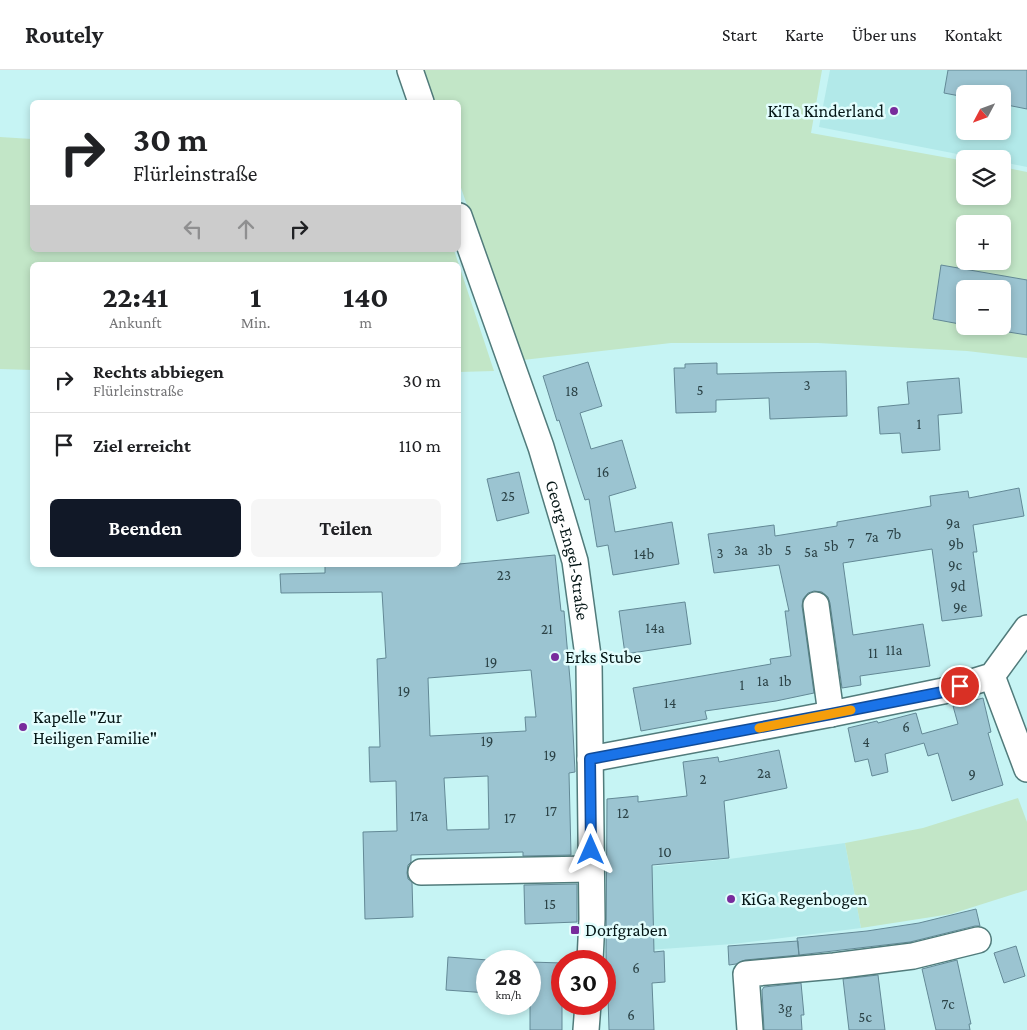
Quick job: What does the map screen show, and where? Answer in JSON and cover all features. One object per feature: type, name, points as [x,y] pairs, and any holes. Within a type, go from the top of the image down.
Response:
[{"type":"street","points":[[410,70],[420,100]]},
{"type":"street","name":"Georg-Engel-Straße","points":[[461,222],[541,447],[575,561],[589,663],[592,919],[591,950]]},
{"type":"street","points":[[816,605],[831,714]]},
{"type":"street","points":[[590,759],[943,692],[992,676],[1027,628]]},
{"type":"street","points":[[992,676],[1027,769]]},
{"type":"street","points":[[421,872],[591,869]]},
{"type":"street","points":[[750,1030],[746,974],[913,956],[978,940]]},
{"type":"street","points":[[586,1030],[587,1015]]},
{"type":"shaded area","name":"KiTa Kinderland","points":[[830,70],[1027,70],[1027,167],[1011,164],[1011,150],[956,150],[956,154],[819,127]]},
{"type":"shaded area","name":"KiGa Regenbogen","points":[[845,843],[861,928],[733,944],[616,952],[616,950],[605,950],[606,871],[729,859]]},
{"type":"green space","points":[[420,70],[822,70],[811,133],[956,159],[956,205],[1011,205],[1011,169],[1027,172],[1027,358],[967,351],[818,343],[671,343],[523,360],[507,321],[461,188],[461,100],[430,100]]},
{"type":"green space","points":[[0,137],[30,139],[30,252],[455,252],[458,262],[30,262],[30,370],[0,369]]},
{"type":"green space","points":[[461,271],[494,371],[461,372]]},
{"type":"green space","points":[[1018,798],[1027,822],[1027,890],[951,914],[861,928],[845,843],[923,828]]},
{"type":"building","points":[[948,70],[1027,70],[1027,109],[1011,106],[1011,85],[956,85],[956,95],[944,93]]},
{"type":"building","points":[[941,265],[956,268],[956,270],[970,270],[1027,280],[1027,335],[1011,332],[1011,280],[956,280],[956,323],[933,319]]},
{"type":"building","points":[[588,362],[602,406],[580,413],[591,449],[622,440],[636,488],[609,496],[615,532],[672,522],[679,564],[613,575],[608,545],[597,547],[589,499],[585,500],[543,376]]},
{"type":"building","points":[[717,363],[717,374],[846,371],[847,416],[770,419],[769,398],[716,400],[716,412],[676,413],[674,368],[685,368],[685,364]]},
{"type":"building","points":[[959,378],[962,413],[938,415],[940,450],[902,453],[900,433],[880,434],[878,407],[909,404],[907,382]]},
{"type":"building","points":[[519,472],[529,513],[497,521],[487,479]]},
{"type":"building","points":[[1019,488],[1024,516],[973,525],[977,552],[973,552],[982,616],[942,621],[932,549],[843,563],[853,635],[923,624],[930,666],[860,676],[861,685],[842,688],[830,603],[828,597],[822,592],[814,591],[808,593],[803,599],[802,606],[814,693],[776,701],[705,711],[707,719],[641,731],[633,688],[771,664],[770,659],[791,656],[785,611],[789,611],[779,565],[714,573],[708,534],[774,525],[775,536],[837,526],[837,522],[931,506],[930,496],[968,491],[969,498]]},
{"type":"building","points":[[555,555],[561,611],[564,611],[571,691],[575,772],[569,773],[571,855],[523,856],[523,852],[411,855],[411,862],[408,865],[407,873],[408,879],[412,882],[413,917],[365,919],[363,832],[397,831],[396,781],[370,782],[369,747],[380,747],[377,659],[386,658],[382,592],[281,593],[280,574],[325,573],[325,567],[461,567],[461,564]],"holes":[[[531,670],[536,717],[525,717],[526,731],[430,736],[428,678]],[[488,776],[489,829],[447,830],[444,778]]]},
{"type":"building","points":[[685,602],[691,644],[625,654],[619,611]]},
{"type":"building","points":[[983,698],[991,732],[988,733],[1003,785],[952,801],[938,753],[928,756],[924,743],[885,754],[888,772],[872,776],[868,759],[855,762],[848,728],[877,721],[878,723],[916,713],[922,734],[958,724],[953,706]]},
{"type":"building","points":[[779,750],[787,788],[724,801],[729,858],[652,865],[654,952],[664,951],[665,982],[652,983],[654,1030],[609,1030],[609,1015],[616,1015],[616,950],[606,950],[607,799],[638,796],[638,802],[687,796],[683,762],[718,757],[719,762]]},
{"type":"building","points":[[577,884],[577,922],[525,924],[524,885]]},
{"type":"building","points":[[976,909],[980,926],[910,942],[799,955],[797,938],[867,931],[919,923]]},
{"type":"building","points":[[798,941],[799,955],[745,960],[729,965],[728,946]]},
{"type":"building","points":[[1016,946],[1025,976],[1004,983],[994,953]]},
{"type":"building","points":[[448,957],[476,959],[476,992],[446,990]]},
{"type":"building","points":[[957,960],[971,1024],[969,1024],[970,1030],[936,1030],[922,969]]},
{"type":"building","points":[[541,962],[551,963],[551,1015],[562,1015],[562,1030],[530,1030],[530,1015],[541,1015]]},
{"type":"building","points":[[878,975],[885,1030],[849,1030],[843,979]]},
{"type":"building","points":[[801,983],[804,1015],[801,1015],[802,1030],[764,1030],[762,990],[764,987]]},
{"type":"slow traffic","points":[[759,728],[851,710]]},
{"type":"place","name":"KiTa Kinderland","points":[[894,111]]},
{"type":"place","name":"Erks Stube","points":[[555,657]]},
{"type":"place","name":"Kapelle \"Zur Heiligen Familie\"","points":[[23,727]]},
{"type":"place","name":"KiGa Regenbogen","points":[[731,899]]},
{"type":"place","name":"Dorfgraben","points":[[575,930]]},
{"type":"route","points":[[591,850],[590,759],[943,692],[960,686]]}]
